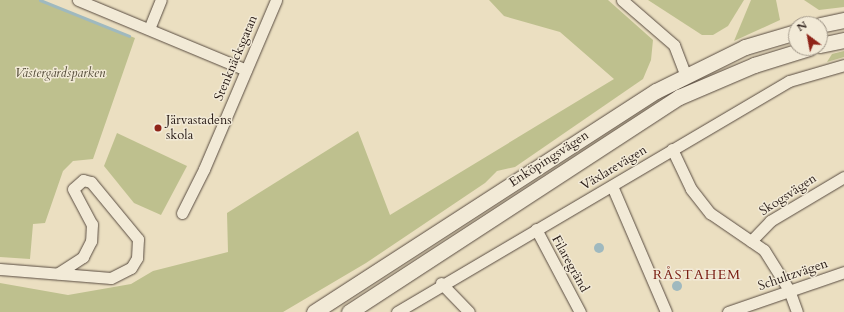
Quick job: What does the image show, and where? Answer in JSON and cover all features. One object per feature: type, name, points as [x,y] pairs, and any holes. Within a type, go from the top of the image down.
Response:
[{"type":"main road","points":[[828,23],[844,20]]},
{"type":"main road","name":"Enköpingsvägen","points":[[314,312],[686,74],[745,47],[788,34]]},
{"type":"main road","points":[[828,43],[844,40]]},
{"type":"main road","name":"Enköpingsvägen","points":[[349,312],[679,97],[709,83],[788,55]]},
{"type":"main road","points":[[679,97],[686,74],[709,83]]},
{"type":"street","points":[[78,0],[246,70]]},
{"type":"street","points":[[149,29],[161,0]]},
{"type":"street","name":"Stenknäcksgatan","points":[[182,213],[276,0]]},
{"type":"street","points":[[622,0],[674,45],[686,74]]},
{"type":"street","name":"Växlarevägen","points":[[402,311],[441,283],[612,186],[672,149],[789,81],[844,65]]},
{"type":"street","points":[[672,149],[692,188],[710,213],[721,224],[764,250],[790,290],[797,312]]},
{"type":"street","name":"Skogsvägen","points":[[751,241],[770,221],[844,177]]},
{"type":"street","points":[[0,269],[58,273],[122,275],[137,258],[138,239],[134,229],[91,182],[83,180],[73,189],[92,224],[91,241],[84,257],[58,273]]},
{"type":"street","points":[[612,186],[666,312]]},
{"type":"street","name":"Filaregränd","points":[[536,229],[580,312]]},
{"type":"street","name":"Schultzvägen","points":[[728,312],[844,272]]},
{"type":"street","points":[[441,283],[468,312]]},
{"type":"green space","name":"Västergårdsparken","points":[[0,0],[40,0],[135,38],[93,159],[73,161],[63,171],[45,223],[33,224],[30,259],[0,257]]},
{"type":"green space","points":[[489,0],[608,0],[653,40],[651,60],[643,79],[515,167],[497,171],[485,183],[366,263],[283,312],[0,312],[0,283],[68,295],[131,284],[153,271],[228,252],[227,213],[358,131],[390,215],[614,79],[560,32],[504,16]]},
{"type":"green space","points":[[648,0],[744,0],[728,26],[713,35],[702,35]]},
{"type":"green space","points":[[751,0],[776,0],[780,20],[734,41]]},
{"type":"green space","points":[[804,0],[844,0],[844,7],[819,10]]},
{"type":"green space","points":[[844,51],[844,57],[827,62],[832,54]]},
{"type":"green space","points":[[117,133],[187,166],[161,215],[134,203],[104,166]]},
{"type":"water","points":[[597,243],[601,243],[603,244],[603,252],[597,253],[594,250],[594,246]]},
{"type":"water","points":[[675,281],[679,281],[681,282],[681,290],[675,291],[672,288],[672,284]]},
{"type":"waterway","points":[[40,0],[129,36]]},
{"type":"place","name":"Järvastadens skola","points":[[158,128]]},
{"type":"district","name":"RÅSTAHEM","points":[[697,275]]}]
